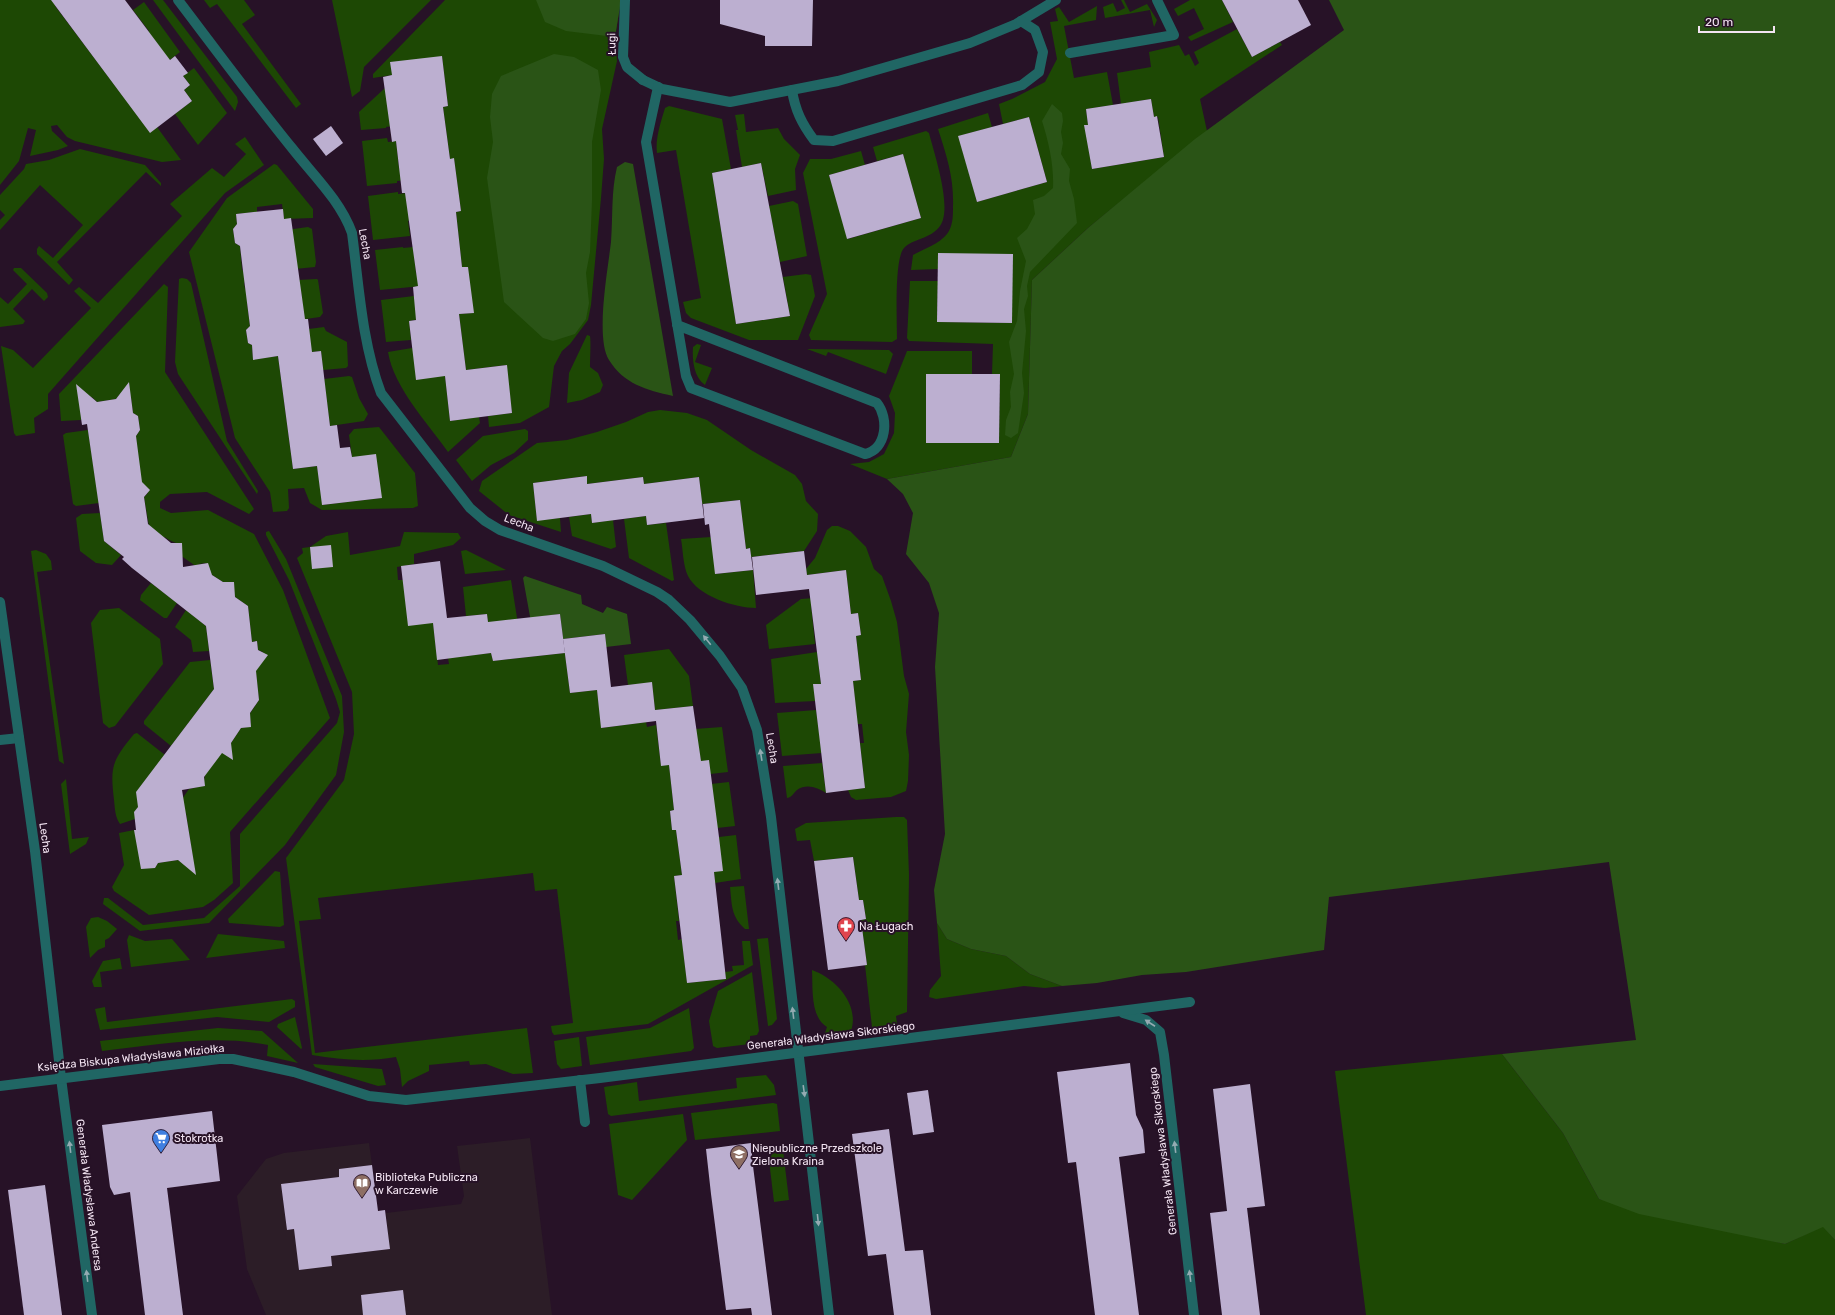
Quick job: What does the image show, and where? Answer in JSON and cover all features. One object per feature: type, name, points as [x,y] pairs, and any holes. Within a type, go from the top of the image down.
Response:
[{"type":"street","name":"Lecha","points":[[178,0],[260,108],[324,186],[347,220],[352,233],[369,352],[381,393],[470,508],[485,521],[500,530],[603,566],[657,592],[670,600],[690,620],[725,662],[742,688],[757,730],[769,810],[804,1093],[829,1315]]},
{"type":"street","name":"Ługi","points":[[625,0],[623,57],[627,67],[643,80],[658,87],[730,102],[838,81],[906,63],[970,43],[1021,21],[1056,0]]},
{"type":"street","points":[[1070,54],[1174,35],[1158,0]]},
{"type":"street","points":[[792,90],[794,107],[802,124],[814,140],[833,141],[1022,85],[1039,72],[1044,52],[1035,30],[1021,21]]},
{"type":"street","points":[[658,87],[646,142],[677,325],[686,376],[691,388],[865,454],[872,453],[878,447],[885,426],[885,416],[878,403],[677,325]]},
{"type":"street","name":"Lecha","points":[[0,602],[35,851],[61,1078]]},
{"type":"street","points":[[0,740],[19,738]]},
{"type":"street","name":"Generała Władysława Sikorskiego","points":[[546,1084],[1190,1002]]},
{"type":"street","name":"Generała Władysława Sikorskiego","points":[[1119,1011],[1146,1020],[1160,1032],[1164,1055],[1194,1315]]},
{"type":"street","name":"Księdza Biskupa Władysława Miziołka","points":[[0,1086],[219,1059],[233,1059],[277,1068],[369,1096],[406,1100],[546,1084]]},
{"type":"street","name":"Generała Władysława Andersa","points":[[61,1078],[92,1315]]},
{"type":"street","points":[[580,1080],[585,1122]]},
{"type":"shaded area","points":[[530,1138],[552,1315],[266,1315],[247,1269],[237,1196],[266,1159],[284,1153],[369,1143],[372,1165],[339,1169],[339,1177],[281,1184],[287,1230],[294,1229],[331,1256],[389,1249],[386,1213],[461,1204],[464,1196],[457,1146]]},
{"type":"green space","points":[[0,0],[62,0],[55,6],[150,132],[157,127],[181,160],[162,162],[75,141],[67,137],[57,125],[51,126],[52,131],[68,146],[58,150],[30,156],[36,130],[28,128],[19,161],[0,185]]},
{"type":"green space","points":[[153,0],[163,0],[237,97],[238,102],[235,111]]},
{"type":"green space","points":[[204,0],[244,0],[255,15],[242,24],[301,104],[296,108],[217,4],[210,8]]},
{"type":"green space","points":[[332,0],[431,0],[364,67],[360,91],[352,97]]},
{"type":"green space","points":[[445,0],[621,0],[615,37],[617,61],[602,129],[604,159],[591,305],[588,320],[570,344],[562,351],[554,366],[549,407],[520,423],[489,427],[488,416],[512,413],[506,365],[466,370],[459,314],[473,313],[462,267],[456,212],[461,211],[454,159],[450,159],[443,107],[448,106],[442,56],[392,75],[373,78],[373,74]]},
{"type":"green space","points":[[536,0],[621,0],[615,37],[566,31],[545,22]]},
{"type":"green space","points":[[1121,0],[1124,0],[1130,12],[1147,4],[1157,20],[1154,27],[1150,10],[1105,18],[1103,7],[1113,3],[1117,12],[1125,8]]},
{"type":"green space","points":[[1190,0],[1222,0],[1233,22],[1191,41],[1188,37],[1204,29],[1194,8],[1178,16],[1174,9]]},
{"type":"green space","points":[[1329,0],[1835,0],[1835,1240],[1823,1227],[1785,1244],[1639,1214],[1599,1199],[1563,1133],[1502,1054],[1636,1040],[1609,862],[1329,897],[1324,950],[1186,972],[1142,975],[1097,983],[1062,986],[1030,974],[1006,956],[971,949],[947,939],[937,923],[934,890],[945,834],[935,667],[939,613],[929,583],[906,554],[913,513],[903,494],[887,479],[1011,457],[1028,414],[1032,280],[1088,228],[1195,139],[1344,30]]},
{"type":"green space","points":[[144,2],[180,52],[167,62],[146,33],[149,31],[133,10]]},
{"type":"green space","points":[[1097,6],[1096,20],[1064,26],[1074,78],[1107,72],[1113,105],[1086,109],[1088,125],[1085,125],[1092,169],[1164,157],[1158,117],[1154,117],[1151,99],[1121,104],[1117,73],[1151,67],[1149,52],[1179,45],[1185,56],[1189,54],[1195,66],[1199,63],[1194,52],[1237,29],[1252,57],[1280,42],[1282,45],[1200,99],[1207,131],[1088,228],[1032,280],[1028,414],[1011,457],[887,479],[850,464],[869,462],[884,454],[894,433],[895,413],[889,396],[907,351],[972,351],[972,374],[926,374],[926,443],[999,443],[1000,374],[992,374],[993,344],[909,341],[907,338],[910,281],[938,281],[937,322],[1012,323],[938,269],[911,270],[913,255],[944,238],[949,231],[952,221],[953,196],[951,177],[938,129],[988,113],[992,127],[959,136],[977,202],[1047,182],[1029,117],[1003,124],[999,104],[1045,82],[1057,59],[1050,22],[1058,21],[1055,9],[1059,7],[1069,22]]},
{"type":"green space","points":[[554,54],[574,57],[598,70],[601,90],[592,142],[590,252],[586,273],[589,303],[586,319],[575,334],[553,341],[543,338],[504,302],[487,178],[493,142],[490,117],[492,94],[501,76]]},
{"type":"green space","points":[[194,68],[227,113],[198,145],[175,114],[192,101],[184,90],[190,85],[183,76]]},
{"type":"green space","points":[[385,88],[393,126],[361,130],[359,112]]},
{"type":"green space","points":[[1052,104],[1062,113],[1063,121],[1061,132],[1063,143],[1061,154],[1070,169],[1069,181],[1074,199],[1077,223],[1030,272],[1027,286],[1028,296],[1024,309],[1026,331],[1022,373],[1024,393],[1018,433],[1011,438],[1005,435],[1006,420],[1011,407],[1010,392],[1014,374],[1009,342],[1017,321],[1020,291],[1026,261],[1017,238],[1027,229],[1035,214],[1033,200],[1044,196],[1053,188],[1053,171],[1047,138],[1042,121]]},
{"type":"green space","points":[[669,106],[722,119],[731,169],[712,173],[736,324],[790,316],[783,277],[806,274],[811,275],[815,296],[798,340],[749,340],[691,318],[686,313],[683,302],[701,298],[676,150],[657,153],[660,124],[665,108]]},
{"type":"green space","points":[[744,114],[746,132],[778,128],[784,139],[800,155],[795,169],[796,190],[768,196],[761,163],[742,167],[735,115]]},
{"type":"green space","points":[[926,131],[929,133],[944,194],[943,218],[940,226],[932,234],[907,245],[901,254],[897,277],[897,339],[892,342],[811,340],[809,335],[827,294],[803,173],[810,159],[831,159],[861,151],[865,165],[829,175],[848,239],[921,218],[903,154],[877,161],[873,147]]},
{"type":"green space","points":[[245,137],[264,165],[225,193],[48,394],[48,409],[34,418],[35,433],[16,436],[14,433],[1,346],[13,350],[33,368],[91,308],[74,291],[79,287],[98,303],[182,216],[170,204],[212,168],[224,177],[246,154],[235,144]]},
{"type":"green space","points":[[387,138],[388,142],[396,141],[399,168],[406,180],[397,181],[397,183],[367,186],[362,141]]},
{"type":"green space","points":[[80,149],[145,165],[161,183],[161,186],[146,172],[57,262],[73,280],[69,285],[37,254],[37,249],[39,246],[53,258],[83,225],[40,185],[0,230],[0,220],[5,215],[0,210],[0,195],[24,169],[26,164],[49,160]]},
{"type":"green space","points":[[625,162],[633,164],[673,396],[636,385],[615,368],[609,360],[605,350],[603,320],[605,285],[611,242],[612,204],[617,167]]},
{"type":"green space","points":[[274,164],[277,165],[313,209],[313,218],[284,219],[282,204],[257,207],[257,212],[236,214],[237,224],[233,229],[235,243],[240,246],[242,270],[248,273],[249,279],[244,283],[245,289],[250,292],[250,298],[247,303],[250,326],[246,330],[248,343],[252,345],[253,359],[278,356],[293,469],[317,466],[323,505],[381,498],[352,457],[349,435],[354,429],[379,427],[415,473],[418,506],[413,508],[322,510],[310,503],[304,488],[288,489],[289,508],[287,511],[273,512],[270,492],[235,438],[189,252],[227,198]]},
{"type":"green space","points":[[398,192],[398,194],[408,193],[412,220],[408,221],[410,236],[373,240],[368,196]]},
{"type":"green space","points":[[793,201],[798,204],[807,256],[780,262],[769,206]]},
{"type":"green space","points":[[308,227],[312,229],[316,262],[315,267],[295,269],[286,230]]},
{"type":"green space","points":[[413,247],[416,273],[422,286],[380,290],[375,250]]},
{"type":"green space","points":[[14,268],[21,268],[47,293],[48,297],[44,301],[32,289],[13,309],[25,321],[23,324],[0,327],[0,297],[8,304],[27,284],[13,270]]},
{"type":"green space","points":[[179,279],[187,279],[191,283],[227,441],[258,491],[257,494],[178,374],[175,362]]},
{"type":"green space","points":[[317,279],[323,313],[320,317],[299,320],[303,309],[301,291],[298,292],[297,280]]},
{"type":"green space","points":[[164,284],[168,287],[165,372],[254,509],[249,514],[207,492],[170,494],[160,502],[160,508],[171,513],[208,510],[254,534],[283,590],[330,718],[230,832],[233,883],[214,900],[203,907],[149,915],[114,891],[112,887],[124,865],[119,833],[134,830],[155,868],[158,863],[178,860],[182,863],[189,863],[193,859],[186,813],[183,812],[182,799],[189,789],[202,785],[204,782],[206,766],[231,743],[241,728],[247,727],[251,723],[249,715],[259,700],[255,665],[263,652],[258,650],[257,641],[252,642],[248,606],[232,595],[223,582],[209,573],[209,566],[205,563],[199,564],[197,567],[180,555],[182,546],[165,537],[162,540],[149,526],[144,497],[148,493],[147,487],[137,484],[136,436],[140,430],[138,416],[133,413],[131,397],[126,393],[120,394],[116,399],[97,402],[92,397],[83,398],[81,420],[61,421],[59,394]]},
{"type":"green space","points":[[414,296],[425,318],[409,321],[411,340],[386,342],[381,300]]},
{"type":"green space","points":[[324,327],[326,331],[347,342],[348,366],[346,368],[323,370],[321,351],[303,353],[301,330]]},
{"type":"green space","points":[[587,335],[590,336],[590,367],[598,373],[603,385],[600,392],[582,400],[567,403],[569,373]]},
{"type":"green space","points":[[697,344],[701,345],[695,362],[712,368],[705,385],[698,378],[693,363],[693,347]]},
{"type":"green space","points":[[412,348],[445,376],[450,421],[479,417],[480,423],[448,452],[404,392],[391,365],[388,352]]},
{"type":"green space","points":[[807,349],[889,350],[893,354],[886,374],[828,352],[826,356]]},
{"type":"green space","points":[[349,376],[352,377],[359,398],[368,414],[364,421],[330,426],[324,379]]},
{"type":"green space","points":[[660,410],[687,413],[707,420],[751,450],[795,475],[802,484],[806,501],[818,514],[817,531],[804,551],[751,557],[750,548],[746,549],[740,500],[702,504],[699,477],[644,484],[643,477],[587,484],[586,476],[533,483],[537,520],[560,518],[561,532],[509,515],[479,491],[482,481],[537,443],[567,440],[597,432],[626,422],[648,412]]},
{"type":"green space","points":[[525,429],[528,431],[528,440],[514,453],[491,465],[472,481],[456,460],[483,436]]},
{"type":"green space","points":[[88,430],[99,503],[76,506],[73,504],[63,435],[66,433]]},
{"type":"green space","points":[[100,513],[104,541],[121,555],[112,565],[96,563],[80,551],[76,518],[82,514]]},
{"type":"green space","points":[[591,514],[592,523],[613,520],[616,547],[611,549],[572,536],[569,517]]},
{"type":"green space","points":[[646,516],[647,525],[666,523],[674,580],[672,581],[629,558],[624,519]]},
{"type":"green space","points":[[832,526],[838,526],[850,531],[866,547],[874,569],[882,576],[897,622],[904,676],[909,694],[906,732],[909,755],[906,791],[891,797],[856,800],[851,797],[848,790],[865,788],[860,743],[864,743],[862,724],[857,724],[853,681],[861,680],[856,636],[861,635],[858,613],[851,614],[846,570],[807,575],[806,569],[815,558],[827,530]]},
{"type":"green space","points":[[269,531],[286,559],[342,696],[344,732],[336,775],[285,845],[209,923],[140,931],[103,904],[104,898],[108,898],[143,925],[204,918],[240,886],[240,834],[337,723],[340,712],[336,699],[289,580],[266,535],[266,532]]},
{"type":"green space","points":[[348,532],[350,555],[400,546],[404,532],[458,533],[461,538],[453,545],[414,554],[414,564],[397,567],[398,580],[403,580],[433,623],[438,665],[449,664],[448,658],[491,653],[493,661],[565,653],[570,693],[597,690],[602,728],[646,722],[647,727],[656,725],[661,765],[669,765],[674,810],[670,811],[672,830],[676,830],[682,875],[674,876],[679,921],[676,921],[678,940],[682,939],[687,983],[726,979],[725,972],[733,971],[732,966],[744,965],[742,941],[750,941],[753,965],[648,1024],[554,1035],[551,1026],[573,1023],[557,889],[535,891],[533,873],[318,898],[321,919],[299,921],[315,1053],[527,1028],[533,1073],[513,1074],[486,1064],[470,1065],[469,1061],[429,1065],[429,1071],[408,1081],[402,1087],[400,1069],[396,1057],[375,1060],[354,1060],[312,1055],[286,858],[344,780],[354,734],[352,692],[297,558],[303,553],[302,548],[310,547],[326,536]]},
{"type":"green space","points":[[711,537],[716,574],[753,570],[756,608],[738,606],[718,600],[700,589],[688,576],[684,563],[681,539]]},
{"type":"green space","points":[[36,550],[46,554],[51,561],[52,570],[37,572],[64,764],[59,761],[31,551]]},
{"type":"green space","points":[[466,550],[506,570],[465,574],[461,551]]},
{"type":"green space","points":[[525,576],[581,595],[582,604],[603,613],[607,607],[627,614],[631,644],[606,647],[605,634],[563,639],[560,614],[537,617],[531,622],[523,578]]},
{"type":"green space","points":[[511,580],[518,624],[488,622],[487,614],[466,616],[463,587]]},
{"type":"green space","points":[[151,583],[177,603],[167,618],[164,618],[140,600],[141,595]]},
{"type":"green space","points":[[815,598],[811,605],[815,644],[769,649],[766,625],[801,599]]},
{"type":"green space","points":[[119,608],[160,639],[163,664],[115,726],[109,728],[103,723],[91,623],[100,610]]},
{"type":"green space","points":[[186,610],[206,626],[209,651],[193,652],[191,640],[175,627]]},
{"type":"green space","points":[[669,649],[689,676],[693,706],[655,710],[652,683],[628,685],[624,655]]},
{"type":"green space","points":[[817,652],[821,684],[814,685],[815,701],[775,703],[771,659]]},
{"type":"green space","points":[[210,660],[214,689],[171,746],[144,724],[144,721],[190,662]]},
{"type":"green space","points":[[816,710],[822,753],[782,756],[777,713]]},
{"type":"green space","points":[[722,727],[728,772],[710,774],[701,761],[695,729]]},
{"type":"green space","points":[[137,733],[165,755],[138,807],[135,819],[120,824],[115,810],[112,779],[114,764],[121,751],[134,734]]},
{"type":"green space","points":[[822,763],[826,793],[820,789],[805,787],[797,790],[792,796],[787,798],[783,766]]},
{"type":"green space","points":[[66,779],[72,839],[89,837],[86,844],[70,854],[61,784]]},
{"type":"green space","points":[[729,782],[735,826],[717,828],[711,784]]},
{"type":"green space","points":[[904,817],[907,820],[909,875],[907,1012],[896,1016],[897,1024],[875,1028],[872,1027],[865,965],[867,965],[861,920],[866,919],[863,900],[859,900],[853,857],[814,861],[810,840],[797,841],[795,829],[806,823]]},
{"type":"green space","points":[[736,835],[741,879],[715,883],[714,872],[719,837]]},
{"type":"green space","points":[[275,871],[280,872],[284,925],[280,927],[229,923],[228,919]]},
{"type":"green space","points":[[744,886],[749,929],[745,929],[737,920],[731,900],[730,887]]},
{"type":"green space","points":[[98,917],[107,921],[117,929],[109,938],[105,940],[105,947],[98,950],[90,958],[86,927],[91,918]]},
{"type":"green space","points":[[937,923],[947,939],[971,949],[1006,956],[1030,974],[1062,986],[1045,988],[1024,986],[936,999],[929,997],[930,990],[941,976]]},
{"type":"green space","points":[[218,934],[284,941],[285,948],[206,958]]},
{"type":"green space","points":[[129,935],[145,941],[172,939],[190,960],[131,967],[127,940]]},
{"type":"green space","points":[[768,938],[777,1019],[772,1025],[768,1026],[757,939]]},
{"type":"green space","points":[[120,958],[122,969],[100,972],[102,987],[94,987],[92,981],[103,961]]},
{"type":"green space","points":[[812,970],[829,979],[844,993],[852,1011],[853,1021],[851,1031],[825,1033],[827,1027],[818,1016],[815,1009]]},
{"type":"green space","points":[[752,972],[759,1031],[757,1035],[750,1036],[750,1044],[717,1048],[713,1046],[709,1021],[718,991]]},
{"type":"green space","points":[[292,999],[295,1001],[295,1007],[269,1022],[217,1017],[100,1030],[95,1009],[105,1007],[107,1022]]},
{"type":"green space","points":[[689,1008],[694,1048],[691,1051],[590,1065],[586,1037],[650,1028]]},
{"type":"green space","points":[[295,1017],[301,1049],[277,1027],[278,1024]]},
{"type":"green space","points":[[218,1028],[262,1031],[298,1063],[267,1056],[268,1045],[247,1042],[206,1040],[102,1051],[100,1041]]},
{"type":"green space","points":[[579,1037],[582,1066],[561,1069],[557,1064],[554,1041]]},
{"type":"green space","points":[[1502,1054],[1563,1133],[1599,1199],[1785,1244],[1823,1226],[1835,1240],[1835,1315],[1366,1315],[1335,1071]]},
{"type":"green space","points":[[313,1064],[382,1069],[386,1085],[378,1086],[315,1067]]},
{"type":"green space","points":[[766,1075],[774,1085],[776,1095],[611,1116],[608,1114],[604,1087],[637,1082],[639,1101],[737,1088],[736,1078]]},
{"type":"green space","points":[[773,1103],[777,1104],[780,1131],[695,1140],[691,1113]]},
{"type":"green space","points":[[683,1114],[687,1140],[632,1200],[618,1195],[609,1124]]},
{"type":"green space","points":[[783,1150],[789,1200],[774,1202],[768,1152]]},
{"type":"building","points":[[51,0],[125,0],[170,60],[175,56],[188,73],[183,76],[190,85],[184,90],[192,101],[150,133]]},
{"type":"building","points":[[720,0],[813,0],[812,46],[765,46],[765,36],[720,24]]},
{"type":"building","points":[[1222,0],[1298,0],[1311,25],[1252,57]]},
{"type":"building","points":[[442,56],[448,106],[443,107],[450,159],[454,158],[461,211],[456,212],[462,267],[468,267],[474,313],[459,314],[466,370],[507,365],[512,413],[450,421],[445,376],[416,380],[409,321],[416,320],[413,287],[418,286],[405,193],[402,193],[396,141],[392,142],[383,77],[392,75],[390,62]]},
{"type":"building","points":[[1151,99],[1154,117],[1157,116],[1164,157],[1092,169],[1084,125],[1088,125],[1086,109]]},
{"type":"building","points":[[1029,117],[1047,182],[977,202],[958,136]]},
{"type":"building","points":[[331,126],[343,143],[326,156],[313,139]]},
{"type":"building","points":[[903,154],[921,218],[847,239],[829,175]]},
{"type":"building","points":[[761,163],[790,316],[736,324],[712,173]]},
{"type":"building","points":[[283,209],[284,219],[291,218],[305,319],[308,319],[312,352],[321,351],[330,426],[337,425],[340,448],[350,447],[352,457],[376,454],[382,498],[322,505],[317,466],[293,469],[278,356],[253,360],[252,345],[248,343],[246,330],[250,326],[240,246],[235,243],[233,229],[237,224],[236,214]]},
{"type":"building","points":[[938,253],[1013,254],[1012,323],[937,322]]},
{"type":"building","points":[[926,374],[1000,374],[999,443],[926,443]]},
{"type":"building","points":[[129,382],[133,413],[138,416],[140,430],[136,436],[142,482],[150,490],[144,497],[148,524],[171,543],[182,543],[183,567],[208,563],[212,575],[223,582],[234,582],[235,597],[248,606],[252,642],[257,641],[258,650],[268,655],[256,671],[259,700],[250,713],[251,727],[241,728],[231,743],[233,760],[222,753],[204,777],[205,786],[182,790],[196,875],[178,860],[158,863],[155,868],[141,869],[134,830],[136,830],[134,812],[138,807],[136,792],[214,689],[206,626],[132,568],[122,559],[124,557],[104,541],[87,424],[82,425],[76,384],[97,402],[116,399]]},
{"type":"building","points":[[587,476],[587,484],[643,477],[644,484],[699,477],[704,518],[647,525],[646,516],[592,523],[591,514],[537,521],[533,483]]},
{"type":"building","points":[[740,500],[746,549],[750,548],[753,570],[715,574],[709,524],[705,525],[703,504]]},
{"type":"building","points":[[331,545],[333,567],[312,569],[310,547]]},
{"type":"building","points":[[804,551],[807,575],[846,570],[851,614],[858,613],[861,635],[856,636],[861,680],[853,681],[865,788],[826,793],[813,684],[821,684],[809,589],[756,595],[752,557]]},
{"type":"building","points":[[440,561],[447,618],[487,614],[488,622],[560,614],[565,653],[493,661],[491,653],[437,660],[433,623],[408,626],[401,566]]},
{"type":"building","points":[[605,634],[611,687],[652,682],[655,710],[693,706],[701,761],[709,760],[719,837],[723,871],[714,872],[726,979],[687,983],[674,876],[682,875],[676,830],[672,830],[670,811],[674,810],[669,765],[661,766],[656,721],[601,728],[597,690],[570,693],[563,639]]},
{"type":"building","points":[[853,857],[859,900],[863,900],[866,919],[861,920],[867,965],[828,970],[814,861]]},
{"type":"building","points":[[1130,1063],[1136,1115],[1143,1130],[1145,1153],[1119,1157],[1139,1315],[1095,1315],[1076,1162],[1068,1163],[1057,1072]]},
{"type":"building","points":[[1250,1084],[1265,1206],[1247,1208],[1260,1315],[1222,1315],[1210,1213],[1227,1211],[1213,1089]]},
{"type":"building","points":[[928,1090],[934,1132],[913,1135],[907,1093]]},
{"type":"building","name":"Stokrotka","points":[[212,1111],[220,1181],[167,1188],[183,1315],[145,1315],[130,1192],[114,1195],[110,1187],[102,1125]]},
{"type":"building","points":[[889,1129],[905,1251],[923,1250],[931,1315],[894,1315],[886,1254],[868,1256],[852,1134]]},
{"type":"building","points":[[751,1143],[772,1315],[752,1315],[751,1308],[726,1310],[711,1194],[706,1149]]},
{"type":"building","points":[[372,1165],[378,1211],[385,1210],[390,1249],[331,1256],[332,1266],[299,1270],[294,1229],[287,1230],[281,1184],[339,1177],[339,1169]]},
{"type":"building","points":[[45,1185],[62,1315],[24,1315],[8,1190]]},
{"type":"building","points":[[403,1290],[406,1315],[363,1315],[361,1295]]},
{"type":"place","name":"Na Ługach","points":[[846,941]]},
{"type":"place","name":"Stokrotka","points":[[161,1153]]},
{"type":"place","name":"Niepubliczne Przedszkole Zielona Kraina","points":[[739,1169]]},
{"type":"place","name":"Biblioteka Publiczna w Karczewie","points":[[362,1198]]}]
